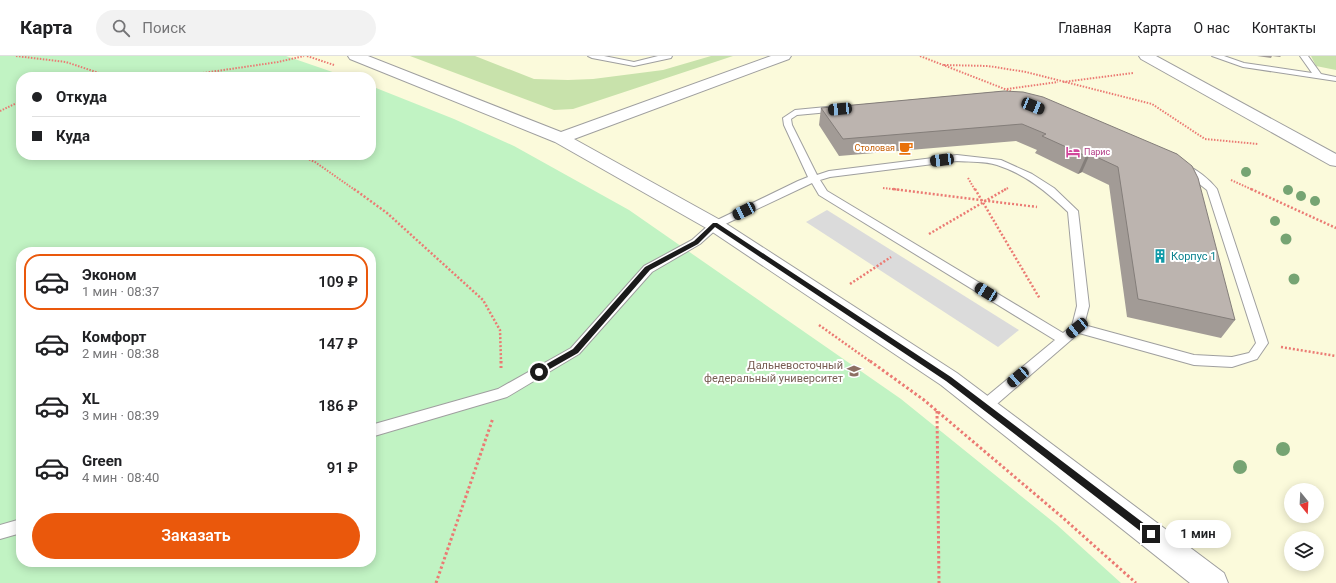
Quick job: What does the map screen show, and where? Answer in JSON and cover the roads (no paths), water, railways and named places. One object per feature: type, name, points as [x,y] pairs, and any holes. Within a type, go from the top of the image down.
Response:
[{"type":"street","points":[[355,56],[561,138],[715,225],[949,379],[1213,583]]},
{"type":"street","points":[[561,138],[784,56]]},
{"type":"street","points":[[1146,56],[1171,68],[1336,161]]},
{"type":"lane","points":[[592,56],[634,64],[668,56]]},
{"type":"lane","points":[[1216,56],[1243,65],[1336,79]]},
{"type":"lane","points":[[1304,56],[1318,76]]},
{"type":"lane","points":[[849,108],[795,113],[787,118],[788,125],[814,179],[823,193],[1063,339]]},
{"type":"lane","points":[[376,430],[502,393],[576,351],[648,269],[696,242],[715,225],[801,183],[829,174],[957,158],[998,162],[1017,170],[1051,190],[1073,211],[1083,306],[1077,328],[985,406]]},
{"type":"lane","points":[[1077,328],[1194,360],[1232,362],[1253,356],[1262,343],[1212,189],[1196,175],[1172,163]]},
{"type":"lane","points":[[0,532],[16,527]]},
{"type":"place","name":"Столовая","points":[[906,148]]},
{"type":"place","name":"Парис","points":[[1073,152]]},
{"type":"place","name":"Корпус 1","points":[[1160,256]]},
{"type":"place","name":"Дальневосточный федеральный университет","points":[[854,371]]}]
